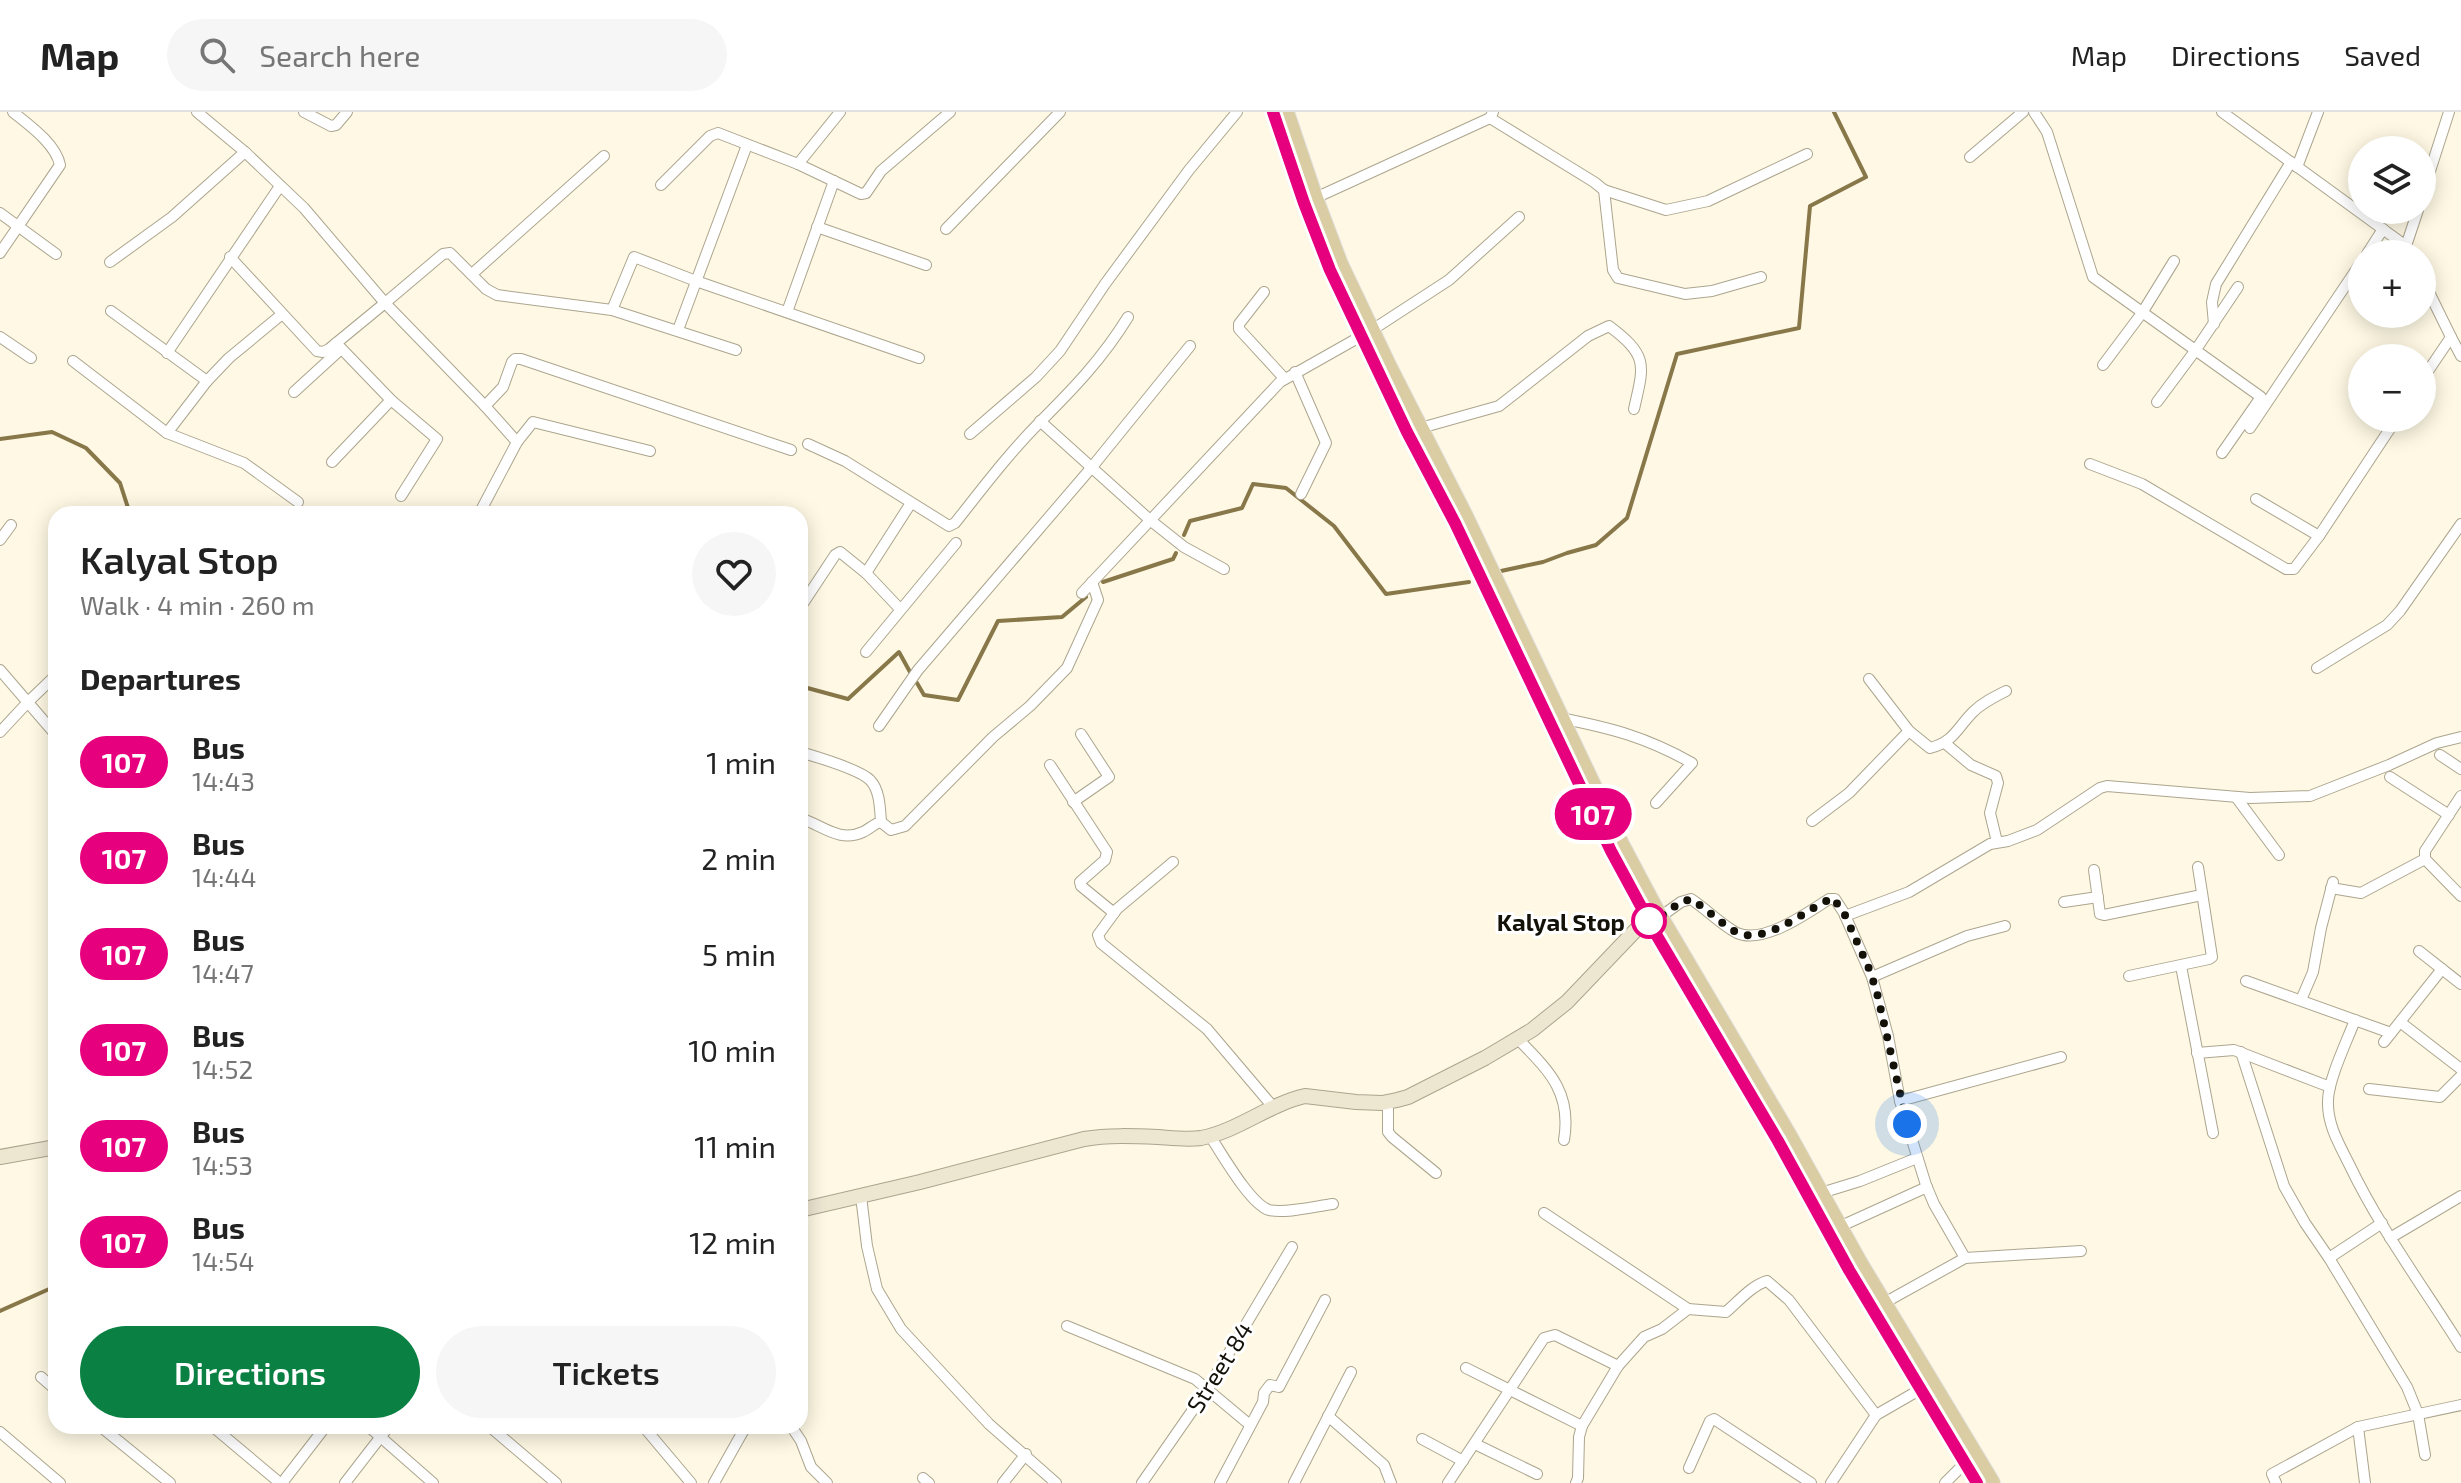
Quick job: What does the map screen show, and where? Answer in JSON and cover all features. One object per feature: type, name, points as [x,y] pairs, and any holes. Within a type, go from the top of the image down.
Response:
[{"type":"main road","points":[[1273,112],[1309,201]]},
{"type":"main road","points":[[1286,112],[1330,270],[1367,333],[1584,795],[1992,1483]]},
{"type":"main road","points":[[1413,430],[1465,516],[1654,915],[1849,1270],[1977,1483]]},
{"type":"main road","points":[[808,1208],[1084,1139],[1210,1136],[1294,1098],[1305,1096],[1388,1102],[1408,1097],[1485,1058],[1548,1019],[1654,915]]},
{"type":"main road","points":[[0,1157],[48,1148]]},
{"type":"street","points":[[0,253],[60,165],[60,160],[45,141],[13,112]]},
{"type":"street","points":[[197,112],[304,208],[385,303],[517,442]]},
{"type":"street","points":[[304,112],[331,126],[336,125],[347,112]]},
{"type":"street","points":[[798,164],[840,112]]},
{"type":"street","points":[[661,185],[710,136],[718,133],[798,164],[861,194],[866,193],[881,171],[950,112]]},
{"type":"street","points":[[946,229],[1060,112]]},
{"type":"street","points":[[970,434],[1036,377],[1060,351],[1114,271],[1189,170],[1237,112]]},
{"type":"street","points":[[1970,157],[2023,112]]},
{"type":"street","points":[[2034,112],[2047,132],[2093,277],[2261,397]]},
{"type":"street","points":[[2222,112],[2396,240]]},
{"type":"street","points":[[2214,324],[2212,302],[2216,284],[2294,165],[2318,112]]},
{"type":"street","points":[[2436,152],[2449,112]]},
{"type":"street","points":[[1309,201],[1492,115],[1604,190],[1666,210],[1708,201],[1807,154]]},
{"type":"street","points":[[678,330],[747,145]]},
{"type":"street","points":[[110,262],[172,217],[245,152]]},
{"type":"street","points":[[472,274],[604,156]]},
{"type":"street","points":[[787,312],[834,181]]},
{"type":"street","points":[[167,353],[280,186]]},
{"type":"street","points":[[1604,190],[1613,270],[1618,278],[1685,294],[1712,291],[1761,277]]},
{"type":"street","points":[[0,213],[56,254]]},
{"type":"street","points":[[1082,593],[1284,378],[1367,333],[1449,280],[1519,217]]},
{"type":"street","points":[[817,227],[926,265]]},
{"type":"street","points":[[2376,240],[2383,229]]},
{"type":"street","points":[[294,392],[338,346],[443,254],[453,254],[486,289],[497,295],[612,310],[736,350]]},
{"type":"street","points":[[230,257],[317,351],[338,346]]},
{"type":"street","points":[[612,310],[634,257],[919,358]]},
{"type":"street","points":[[2103,365],[2142,313],[2174,261]]},
{"type":"street","points":[[2250,428],[2348,282]]},
{"type":"street","points":[[2157,402],[2238,287]]},
{"type":"street","points":[[1264,292],[1239,324],[1239,329],[1284,378]]},
{"type":"street","points":[[2436,306],[2461,356]]},
{"type":"street","points":[[111,311],[207,381]]},
{"type":"street","points":[[167,433],[229,358],[281,315]]},
{"type":"street","points":[[808,444],[845,461],[949,526],[955,523],[1040,421],[1087,375],[1128,317]]},
{"type":"street","points":[[1413,430],[1499,406],[1588,336],[1609,326],[1629,341],[1643,367],[1634,409]]},
{"type":"street","points":[[0,337],[31,358]]},
{"type":"street","points":[[2436,359],[2451,337]]},
{"type":"street","points":[[338,346],[391,400],[437,439],[401,496]]},
{"type":"street","points":[[879,726],[918,670],[1092,467],[1190,346]]},
{"type":"street","points":[[485,406],[503,387],[512,362],[521,359],[791,450]]},
{"type":"street","points":[[73,361],[167,433],[244,463],[298,502]]},
{"type":"street","points":[[1295,372],[1326,443],[1301,494]]},
{"type":"street","points":[[2222,453],[2261,397],[2277,390]]},
{"type":"street","points":[[332,462],[391,400]]},
{"type":"street","points":[[1040,421],[1150,520],[1184,547],[1224,569]]},
{"type":"street","points":[[483,506],[517,442],[533,422],[650,451]]},
{"type":"street","points":[[2090,464],[2142,484],[2286,569],[2294,569],[2388,432]]},
{"type":"street","points":[[2256,499],[2319,536]]},
{"type":"street","points":[[866,573],[911,503]]},
{"type":"street","points":[[2317,668],[2387,625],[2461,524]]},
{"type":"street","points":[[0,540],[11,525]]},
{"type":"street","points":[[866,652],[956,543]]},
{"type":"street","points":[[808,596],[840,552],[866,573],[900,609]]},
{"type":"street","points":[[808,755],[869,778],[875,788],[881,822],[891,830],[905,826],[1067,668],[1098,600],[1092,582]]},
{"type":"street","points":[[0,670],[48,726]]},
{"type":"street","points":[[1869,679],[1909,731],[1930,748],[1946,744],[1973,712],[2006,691]]},
{"type":"street","points":[[0,732],[48,683]]},
{"type":"street","points":[[1560,718],[1631,734],[1664,747],[1692,763],[1656,803]]},
{"type":"street","points":[[1812,821],[1849,793],[1909,731]]},
{"type":"street","points":[[1073,802],[1109,777],[1081,734]]},
{"type":"street","points":[[1845,916],[1909,892],[1997,842],[2037,830],[2100,788],[2107,786],[2236,797],[2310,796],[2437,743],[2461,737]]},
{"type":"street","points":[[1946,744],[1971,765],[1996,776],[1998,783],[1990,813],[1997,842]]},
{"type":"street","points":[[2440,755],[2461,769]]},
{"type":"street","points":[[1050,765],[1108,855],[1080,882],[1081,886],[1114,913]]},
{"type":"street","points":[[2390,777],[2449,815]]},
{"type":"street","points":[[2461,796],[2425,851],[2425,859],[2461,896]]},
{"type":"street","points":[[2236,797],[2279,855]]},
{"type":"street","points":[[808,822],[840,836],[861,833],[881,822]]},
{"type":"street","points":[[2301,1000],[2313,972],[2332,885],[2361,893],[2425,859]]},
{"type":"street","points":[[1173,862],[1114,913],[1098,935],[1101,943],[1207,1029],[1274,1108]]},
{"type":"street","points":[[2129,976],[2212,957],[2198,867]]},
{"type":"street","points":[[2094,870],[2100,914],[2104,915],[2202,895]]},
{"type":"street","points":[[2064,902],[2098,897]]},
{"type":"street","points":[[1654,915],[1691,899],[1735,932],[1748,935],[1793,923],[1833,898],[1845,916],[1872,977],[1888,1036],[1900,1101],[1927,1187],[1965,1258]]},
{"type":"street","points":[[1872,977],[1967,936],[2005,926]]},
{"type":"street","points":[[2419,951],[2461,984]]},
{"type":"street","points":[[2181,966],[2213,1133]]},
{"type":"street","points":[[2384,1042],[2442,969]]},
{"type":"street","points":[[2246,981],[2391,1033]]},
{"type":"street","points":[[2355,1020],[2330,1087],[2328,1100],[2332,1128],[2390,1238],[2461,1347]]},
{"type":"street","points":[[2400,1022],[2461,1069]]},
{"type":"street","points":[[1518,1039],[1562,1092],[1566,1113],[1564,1140]]},
{"type":"street","points":[[2197,1053],[2234,1050],[2330,1087]]},
{"type":"street","points":[[2241,1052],[2284,1186],[2407,1387],[2418,1414],[2425,1455]]},
{"type":"street","points":[[1900,1101],[2061,1057]]},
{"type":"street","points":[[2369,1089],[2440,1097],[2461,1076]]},
{"type":"street","points":[[1388,1102],[1388,1132],[1436,1173]]},
{"type":"street","points":[[1210,1136],[1253,1197],[1268,1210],[1333,1204]]},
{"type":"street","points":[[1821,1193],[1917,1158]]},
{"type":"street","points":[[1839,1227],[1927,1187]]},
{"type":"street","points":[[861,1196],[867,1246],[877,1289],[901,1329],[989,1424],[1056,1483]]},
{"type":"street","points":[[2390,1238],[2461,1196]]},
{"type":"street","points":[[1544,1213],[1688,1309],[1726,1312],[1755,1285],[1767,1281],[1789,1300],[1876,1415]]},
{"type":"street","points":[[2329,1258],[2382,1223]]},
{"type":"street","name":"Street 84","points":[[1142,1483],[1208,1388],[1292,1247]]},
{"type":"street","points":[[1884,1303],[1965,1258],[2081,1251]]},
{"type":"street","points":[[1220,1483],[1263,1402],[1264,1393],[1270,1385],[1279,1387],[1325,1300]]},
{"type":"street","points":[[1576,1483],[1582,1426],[1618,1366],[1644,1337],[1662,1329],[1688,1309]]},
{"type":"street","points":[[1067,1326],[1195,1379],[1250,1425]]},
{"type":"street","points":[[1448,1483],[1544,1338],[1555,1335],[1618,1366]]},
{"type":"street","points":[[1466,1368],[1582,1426]]},
{"type":"street","points":[[1294,1483],[1351,1372]]},
{"type":"street","points":[[41,1377],[48,1383]]},
{"type":"street","points":[[1831,1483],[1876,1415],[1921,1389]]},
{"type":"street","points":[[2276,1483],[2272,1474],[2358,1427],[2461,1405]]},
{"type":"street","points":[[1328,1416],[1384,1465],[1391,1483]]},
{"type":"street","points":[[1689,1468],[1710,1421],[1714,1419],[1811,1483]]},
{"type":"street","points":[[2358,1427],[2365,1483]]},
{"type":"street","points":[[0,1432],[60,1483]]},
{"type":"street","points":[[110,1434],[170,1483]]},
{"type":"street","points":[[222,1434],[281,1483],[320,1434]]},
{"type":"street","points":[[377,1434],[433,1483]]},
{"type":"street","points":[[345,1483],[382,1434]]},
{"type":"street","points":[[498,1434],[556,1483]]},
{"type":"street","points":[[650,1434],[691,1483]]},
{"type":"street","points":[[714,1483],[742,1434]]},
{"type":"street","points":[[796,1434],[811,1467],[827,1483]]},
{"type":"street","points":[[1422,1439],[1463,1461]]},
{"type":"street","points":[[1475,1444],[1537,1474]]},
{"type":"street","points":[[1003,1483],[1026,1454]]},
{"type":"street","points":[[1945,1483],[1965,1463]]},
{"type":"waterway","points":[[1501,571],[1543,562],[1596,545],[1627,518],[1677,354],[1799,328],[1810,206],[1866,177],[1834,112]]},
{"type":"waterway","points":[[0,439],[52,432],[86,448],[120,483],[127,506]]},
{"type":"waterway","points":[[1184,535],[1190,521],[1242,508],[1253,484],[1286,488],[1334,526],[1386,594],[1469,582]]},
{"type":"waterway","points":[[1103,582],[1173,559],[1176,553]]},
{"type":"waterway","points":[[917,683],[924,695],[958,700],[998,621],[1062,617],[1086,597]]},
{"type":"waterway","points":[[808,688],[848,699],[899,652],[910,672]]},
{"type":"waterway","points":[[0,1311],[48,1290]]},
{"type":"bus line","name":"107","points":[[1273,112],[1330,270],[1611,851],[1849,1270],[1977,1483]]},
{"type":"place","name":"Kalyal Stop","points":[[1649,921]]},
{"type":"route","points":[[1649,921],[1646,917],[1656,910],[1660,917],[1685,899],[1691,899],[1735,932],[1758,934],[1793,923],[1833,898],[1844,913],[1870,971],[1907,1124]]}]
